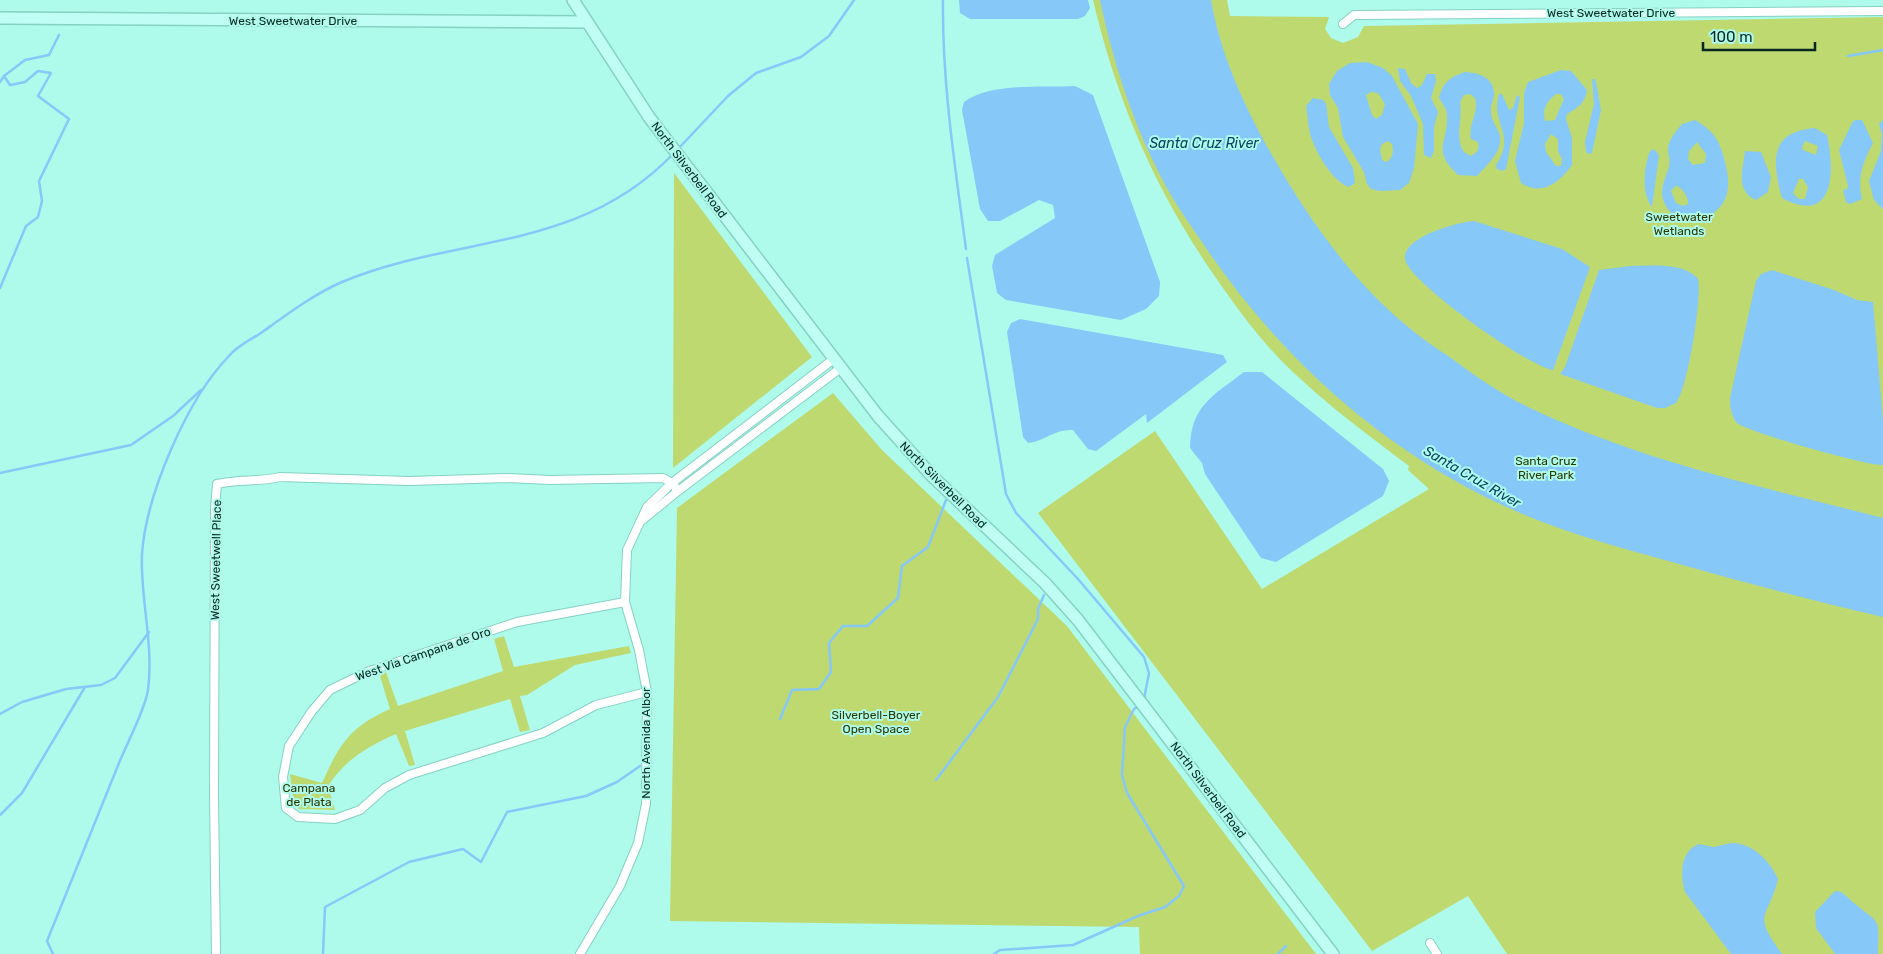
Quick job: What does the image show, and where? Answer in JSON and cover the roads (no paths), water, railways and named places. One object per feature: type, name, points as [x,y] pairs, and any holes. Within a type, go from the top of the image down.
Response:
[{"type":"main road","name":"North Silverbell Road","points":[[573,0],[649,117],[905,448],[1045,583],[1078,620],[1333,954]]},
{"type":"main road","name":"West Sweetwater Drive","points":[[0,18],[586,22]]},
{"type":"street","name":"West Sweetwater Drive","points":[[1343,24],[1354,15],[1883,11]]},
{"type":"street","name":"North Avenida Albor","points":[[580,954],[620,886],[638,843],[646,804],[648,692],[639,650],[625,602],[627,550],[647,507],[672,483],[712,452],[838,363]]},
{"type":"street","name":"North Avenida Albor","points":[[640,522],[838,363]]},
{"type":"street","points":[[712,452],[719,460]]},
{"type":"street","name":"West Sweetwell Place","points":[[216,954],[214,510],[218,484],[235,480],[261,482],[280,477],[409,481],[507,478],[549,480],[663,478],[672,483]]},
{"type":"street","points":[[672,483],[678,491]]},
{"type":"street","name":"West Via Campana de Oro","points":[[625,602],[516,622],[367,672],[330,690],[312,711],[289,746],[283,777],[286,808],[298,817],[335,819],[360,810],[384,788],[409,775],[543,733],[596,705],[648,692]]},
{"type":"street","points":[[1430,943],[1437,954]]},
{"type":"water","points":[[959,0],[1088,0],[1090,8],[1085,16],[1078,19],[970,19],[960,13]]},
{"type":"water","name":"Santa Cruz River","points":[[1100,0],[1211,0],[1223,47],[1240,93],[1286,179],[1326,239],[1340,258],[1389,310],[1423,339],[1488,384],[1528,407],[1570,426],[1658,458],[1883,518],[1883,617],[1686,566],[1590,539],[1544,523],[1498,503],[1454,480],[1412,454],[1372,425],[1334,394],[1264,324],[1233,285],[1178,207],[1156,167],[1130,106],[1110,43]]},
{"type":"water","points":[[1367,62],[1383,68],[1392,76],[1418,124],[1414,168],[1409,183],[1400,190],[1380,191],[1371,189],[1367,184],[1364,172],[1343,137],[1338,108],[1330,95],[1329,84],[1337,71],[1350,63]],"holes":[[[1371,92],[1378,93],[1385,104],[1382,115],[1376,119],[1372,115],[1366,95]],[[1388,141],[1392,144],[1393,152],[1392,157],[1386,162],[1382,160],[1380,149],[1382,144]]]},
{"type":"water","points":[[1398,68],[1405,69],[1411,83],[1417,88],[1422,85],[1427,74],[1435,74],[1436,81],[1431,98],[1438,112],[1434,127],[1434,151],[1431,158],[1424,155],[1423,124],[1411,96],[1400,81]]},
{"type":"water","points":[[1561,70],[1571,71],[1587,90],[1581,104],[1567,114],[1566,119],[1572,138],[1572,165],[1556,182],[1543,188],[1529,187],[1521,183],[1515,161],[1524,123],[1524,93],[1528,82]],"holes":[[[1556,94],[1561,94],[1564,99],[1555,120],[1545,121],[1544,113],[1546,106]],[[1551,134],[1558,139],[1558,151],[1562,159],[1561,166],[1556,166],[1546,152],[1545,144]]]},
{"type":"water","points":[[1470,72],[1484,76],[1490,82],[1494,92],[1491,114],[1499,133],[1500,145],[1494,157],[1477,176],[1458,175],[1445,159],[1443,152],[1447,115],[1439,98],[1445,84],[1451,78]],"holes":[[[1470,94],[1475,98],[1476,109],[1470,134],[1471,139],[1478,142],[1479,147],[1470,156],[1463,151],[1461,145],[1459,133],[1460,102],[1464,95]]]},
{"type":"water","points":[[1592,79],[1595,79],[1596,82],[1601,110],[1592,153],[1589,154],[1586,152],[1585,142],[1594,104]]},
{"type":"water","points":[[1075,86],[1093,95],[1160,282],[1159,296],[1146,309],[1121,320],[1006,300],[997,293],[992,266],[995,255],[1055,218],[1053,205],[1039,200],[1000,221],[988,221],[980,209],[962,110],[964,102],[988,91],[1017,87]]},
{"type":"water","points":[[1499,94],[1502,94],[1509,110],[1513,108],[1517,95],[1520,97],[1506,169],[1502,171],[1497,169],[1496,165],[1502,155],[1504,145],[1497,104]]},
{"type":"water","points":[[1313,98],[1323,100],[1326,103],[1329,127],[1353,168],[1355,183],[1349,187],[1331,173],[1321,159],[1311,137],[1306,106]]},
{"type":"water","points":[[1695,120],[1712,133],[1721,148],[1727,172],[1728,188],[1726,198],[1717,210],[1709,216],[1700,219],[1682,219],[1674,215],[1667,208],[1662,195],[1670,160],[1669,144],[1682,124]],"holes":[[[1697,142],[1706,154],[1705,163],[1693,165],[1688,159],[1689,151]],[[1675,186],[1684,193],[1688,204],[1683,206],[1676,203],[1671,191]]]},
{"type":"water","points":[[1862,120],[1873,143],[1862,170],[1860,184],[1862,199],[1850,204],[1846,202],[1843,190],[1847,189],[1848,186],[1839,150],[1853,121]]},
{"type":"water","points":[[1883,120],[1883,209],[1874,200],[1869,181],[1881,151],[1882,134],[1879,124]]},
{"type":"water","points":[[1815,128],[1827,135],[1830,149],[1830,178],[1827,191],[1822,200],[1813,205],[1799,205],[1782,198],[1776,172],[1778,151],[1782,142],[1789,135]],"holes":[[[1805,141],[1818,146],[1816,155],[1803,150],[1802,147]],[[1799,179],[1803,179],[1808,187],[1805,199],[1799,199],[1793,193]]]},
{"type":"water","points":[[1654,149],[1659,155],[1652,207],[1646,194],[1645,172],[1650,151]]},
{"type":"water","points":[[1745,151],[1761,152],[1771,177],[1768,192],[1756,200],[1749,196],[1743,185],[1742,172]]},
{"type":"water","points":[[1474,221],[1562,249],[1590,267],[1553,370],[1520,354],[1471,322],[1426,285],[1411,270],[1405,259],[1406,251],[1421,238],[1456,224]]},
{"type":"water","points":[[1630,266],[1676,267],[1692,274],[1698,279],[1696,323],[1685,380],[1676,403],[1665,408],[1657,408],[1560,374],[1565,367],[1599,270]]},
{"type":"water","points":[[1772,270],[1834,290],[1857,300],[1873,302],[1883,421],[1883,465],[1833,455],[1762,434],[1737,423],[1733,417],[1730,398],[1756,281],[1761,274]]},
{"type":"water","points":[[1020,319],[1223,355],[1227,362],[1147,423],[1146,414],[1096,451],[1088,449],[1073,430],[1060,431],[1028,443],[1023,437],[1007,332],[1011,323]]},
{"type":"water","points":[[1244,372],[1262,372],[1383,469],[1389,481],[1383,496],[1276,562],[1261,558],[1205,474],[1202,463],[1190,448],[1191,433],[1199,411],[1214,395]]},
{"type":"water","points":[[1731,843],[1753,849],[1770,865],[1778,879],[1764,923],[1782,954],[1731,954],[1685,892],[1682,871],[1688,852],[1699,844],[1714,847]]},
{"type":"water","points":[[1835,891],[1843,893],[1874,919],[1878,927],[1878,954],[1835,954],[1816,928],[1815,912]]},
{"type":"waterway","points":[[678,149],[728,96],[756,73],[801,57],[829,36],[854,0]]},
{"type":"waterway","points":[[943,0],[947,94],[966,249]]},
{"type":"waterway","points":[[0,288],[26,226],[38,217],[42,201],[39,181],[69,119],[38,96],[51,73],[38,71],[25,82],[10,85],[4,76],[25,60],[49,55],[59,35]]},
{"type":"waterway","points":[[1848,56],[1883,50]]},
{"type":"waterway","points":[[0,82],[4,76]]},
{"type":"waterway","points":[[53,954],[47,941],[119,763],[140,717],[148,690],[149,656],[142,554],[151,504],[171,449],[184,422],[213,374],[232,352],[321,292],[342,282],[385,267],[516,237],[558,225],[598,209],[637,185],[674,153]]},
{"type":"waterway","points":[[967,258],[1006,494],[1016,513],[1078,579],[1144,657],[1149,673],[1144,699]]},
{"type":"waterway","points":[[0,473],[131,445],[173,416],[201,390]]},
{"type":"waterway","points":[[780,719],[792,690],[819,689],[831,672],[829,643],[843,626],[867,626],[898,598],[902,566],[928,547],[946,500]]},
{"type":"waterway","points":[[936,780],[998,697],[1038,619],[1038,609],[1044,595]]},
{"type":"waterway","points":[[0,714],[22,702],[66,689],[101,685],[115,678],[149,632]]},
{"type":"waterway","points":[[0,815],[22,793],[85,687]]},
{"type":"waterway","points":[[994,954],[1000,950],[1073,945],[1138,916],[1165,907],[1179,896],[1184,886],[1127,793],[1122,775],[1125,727],[1134,709],[1140,705]]},
{"type":"waterway","points":[[323,954],[325,907],[409,862],[463,849],[481,862],[507,812],[586,796],[617,782],[640,766]]},
{"type":"waterway","points":[[1278,954],[1286,946]]},
{"type":"park label","name":"Sweetwater Wetlands","points":[[1679,224]]},
{"type":"park label","name":"Santa Cruz River Park","points":[[1546,468]]},
{"type":"park label","name":"Silverbell-Boyer Open Space","points":[[876,722]]},
{"type":"park label","name":"Campana de Plata","points":[[309,795]]}]
